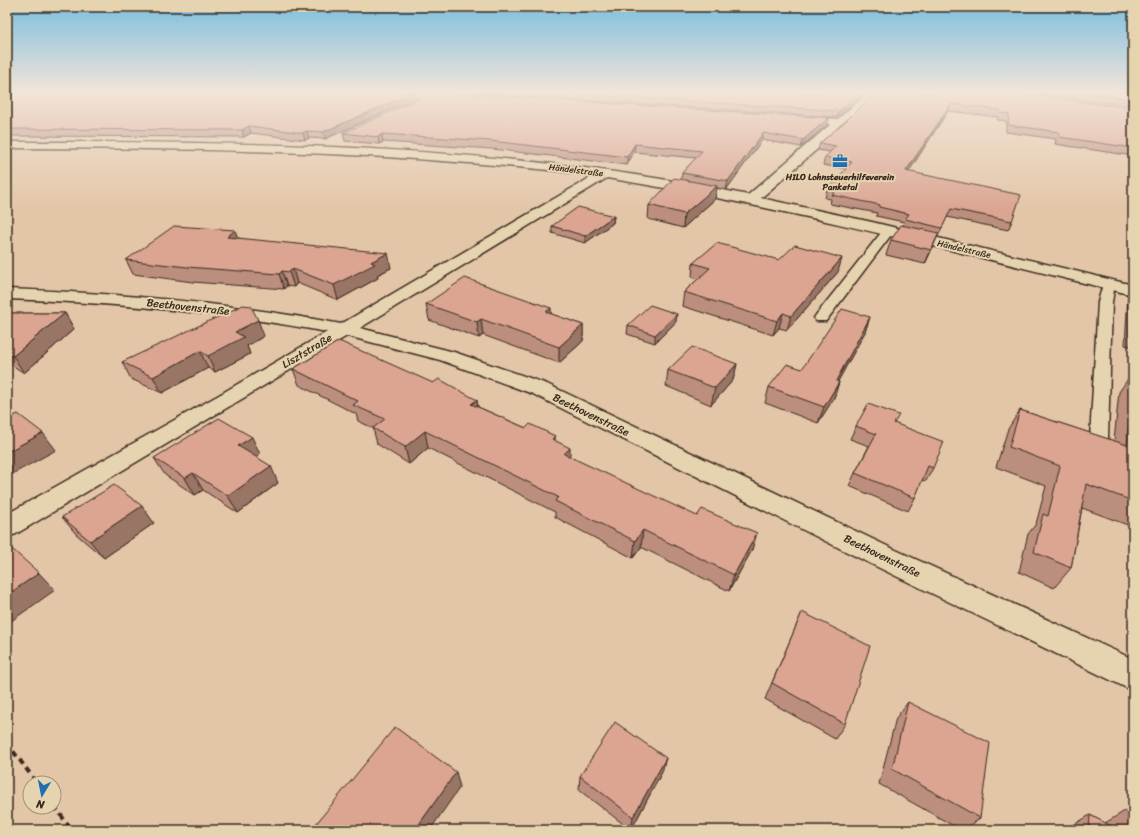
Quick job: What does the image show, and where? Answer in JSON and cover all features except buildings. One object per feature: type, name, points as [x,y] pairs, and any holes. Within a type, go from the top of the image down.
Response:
[{"type":"street","points":[[752,199],[830,132]]},
{"type":"street","points":[[314,149],[335,140]]},
{"type":"street","name":"Händelstraße","points":[[7,145],[155,144],[314,149],[430,157],[606,173],[752,199],[1133,290]]},
{"type":"street","name":"Lisztstraße","points":[[7,527],[227,400],[606,173]]},
{"type":"street","name":"Beethovenstraße","points":[[7,294],[92,298],[183,305],[281,318],[344,330],[446,356],[540,389],[875,553],[1133,675]]},
{"type":"lane","points":[[821,318],[888,231]]},
{"type":"lane","points":[[1099,438],[1105,302],[1109,284]]},
{"type":"path","points":[[7,743],[31,775]]},
{"type":"path","points":[[61,815],[72,830]]},
{"type":"place","name":"HILO Lohnsteuerhilfeverein Panketal","points":[[840,161]]}]
